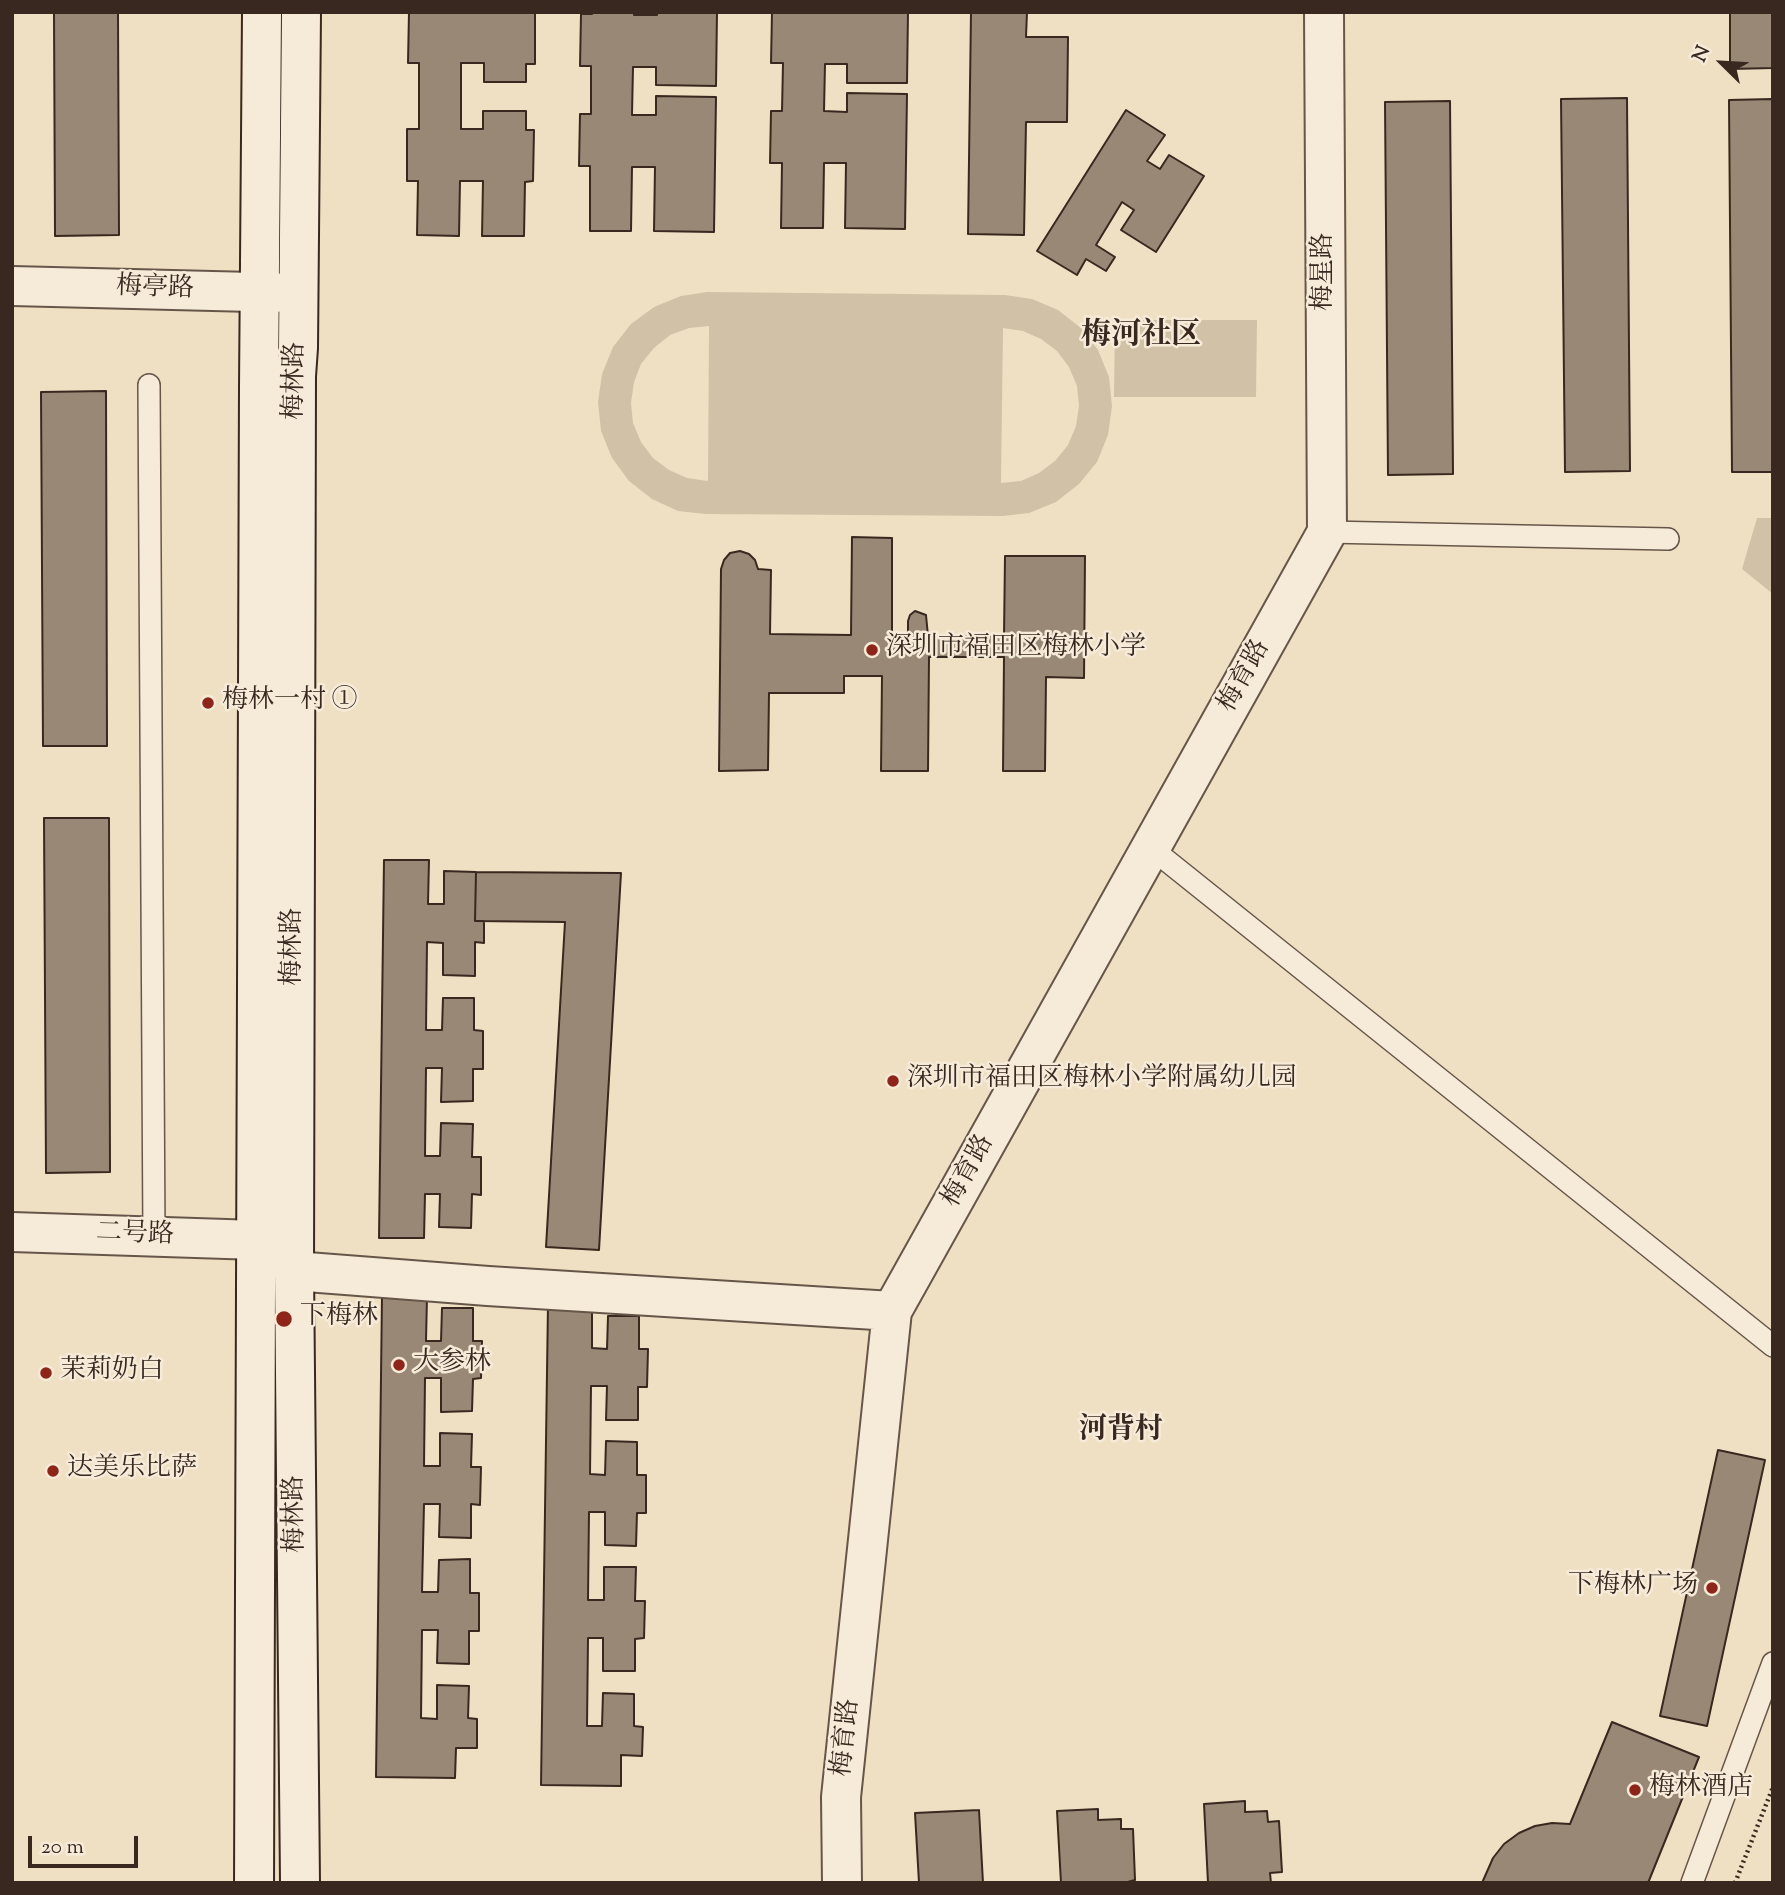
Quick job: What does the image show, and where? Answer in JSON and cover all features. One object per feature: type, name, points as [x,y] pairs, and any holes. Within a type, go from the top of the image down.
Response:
[{"type":"main road","name":"梅林路","points":[[254,1883],[262,12]]},
{"type":"main road","name":"梅林路","points":[[300,1883],[295,1271],[296,418],[301,12]]},
{"type":"main road","name":"梅星路","points":[[1324,12],[1327,532]]},
{"type":"main road","name":"梅亭路","points":[[12,286],[298,293]]},
{"type":"main road","name":"梅育路","points":[[842,1883],[841,1797],[892,1311],[1327,532]]},
{"type":"main road","name":"二号路","points":[[12,1232],[257,1240]]},
{"type":"main road","points":[[295,1271],[892,1311]]},
{"type":"lane","points":[[149,385],[153,1237]]},
{"type":"lane","points":[[1327,532],[1668,539]]},
{"type":"lane","points":[[1151,848],[1773,1346]]},
{"type":"lane","points":[[1692,1883],[1773,1663]]},
{"type":"path","points":[[1735,1883],[1773,1787]]},
{"type":"shaded area","points":[[707,292],[1005,295],[1032,299],[1058,310],[1081,328],[1098,350],[1109,377],[1112,406],[1108,435],[1097,462],[1079,484],[1056,502],[1029,513],[1003,516],[705,514],[678,511],[652,499],[629,481],[612,458],[601,431],[598,402],[602,374],[613,347],[631,324],[654,307],[681,296]],"holes":[[[709,326],[708,480],[707,481],[687,478],[669,470],[653,458],[641,442],[633,423],[631,403],[634,382],[641,364],[654,348],[670,335],[689,328]],[[1003,328],[1023,331],[1041,339],[1057,351],[1069,367],[1077,386],[1079,406],[1076,426],[1068,445],[1055,461],[1039,473],[1021,481],[1001,483]]]},
{"type":"shaded area","points":[[1115,320],[1257,320],[1256,397],[1114,397]]},
{"type":"shaded area","points":[[1757,518],[1773,518],[1773,594],[1742,569]]},
{"type":"building","points":[[54,12],[118,12],[119,235],[55,236]]},
{"type":"building","points":[[409,12],[535,12],[535,64],[526,64],[526,82],[484,82],[484,63],[461,63],[461,129],[483,129],[483,111],[526,111],[526,130],[534,130],[533,181],[525,182],[524,236],[482,236],[483,181],[460,181],[459,236],[417,235],[418,181],[407,181],[407,129],[419,129],[419,63],[408,63]]},
{"type":"building","points":[[592,12],[657,15],[657,12],[717,12],[716,86],[656,85],[656,67],[633,67],[632,115],[656,115],[656,96],[716,97],[714,232],[654,231],[655,167],[632,167],[631,231],[590,231],[590,166],[579,166],[580,114],[591,114],[591,66],[580,66],[581,14]]},
{"type":"building","points":[[772,12],[908,12],[907,83],[847,83],[847,64],[825,64],[824,111],[847,112],[847,93],[907,94],[905,229],[845,228],[846,163],[824,163],[823,228],[781,228],[782,163],[770,163],[771,111],[782,111],[783,63],[771,63]]},
{"type":"building","points":[[971,12],[1027,12],[1026,37],[1068,37],[1067,122],[1026,122],[1024,235],[968,234]]},
{"type":"building","points":[[1730,12],[1773,12],[1773,68],[1730,69]]},
{"type":"building","points":[[1627,98],[1630,471],[1565,472],[1561,99]]},
{"type":"building","points":[[1773,99],[1773,472],[1732,472],[1729,100]]},
{"type":"building","points":[[1450,101],[1453,474],[1388,475],[1385,102]]},
{"type":"building","points":[[1126,110],[1165,135],[1147,161],[1160,169],[1169,155],[1204,176],[1156,252],[1121,230],[1134,210],[1122,202],[1096,245],[1115,257],[1106,271],[1086,259],[1077,275],[1037,251]]},
{"type":"building","points":[[106,391],[107,746],[43,746],[41,392]]},
{"type":"building","points":[[852,537],[892,538],[892,635],[908,636],[908,621],[915,611],[926,615],[928,636],[1004,636],[1005,556],[1085,556],[1084,678],[1046,677],[1045,771],[1003,771],[1004,657],[929,657],[928,771],[881,771],[882,676],[844,676],[844,693],[769,693],[768,770],[719,771],[721,569],[724,560],[730,553],[740,551],[755,560],[758,569],[771,570],[770,634],[851,635]]},
{"type":"building","points":[[44,818],[109,818],[110,1172],[46,1173]]},
{"type":"building","points":[[384,860],[429,860],[428,904],[444,904],[444,871],[476,872],[475,921],[484,921],[484,943],[475,942],[475,976],[443,975],[443,943],[427,942],[426,1030],[442,1030],[443,998],[474,998],[474,1030],[483,1031],[483,1069],[473,1069],[473,1101],[441,1102],[442,1068],[426,1068],[425,1156],[440,1156],[441,1123],[473,1124],[472,1157],[481,1157],[481,1195],[472,1194],[471,1228],[439,1227],[440,1194],[425,1194],[424,1238],[379,1238]]},
{"type":"building","points":[[476,872],[621,873],[599,1250],[546,1247],[565,922],[475,921]]},
{"type":"building","points":[[382,1296],[427,1296],[426,1341],[441,1341],[442,1308],[473,1308],[473,1341],[482,1341],[481,1378],[473,1379],[472,1411],[441,1412],[441,1378],[425,1378],[424,1466],[440,1466],[440,1433],[472,1434],[471,1467],[481,1467],[480,1505],[471,1504],[471,1538],[439,1537],[440,1504],[424,1504],[422,1592],[438,1592],[439,1560],[470,1559],[470,1593],[479,1593],[479,1631],[469,1631],[469,1664],[437,1663],[438,1630],[422,1630],[421,1718],[437,1719],[437,1685],[469,1686],[468,1718],[477,1719],[477,1748],[456,1748],[455,1778],[376,1777]]},
{"type":"building","points":[[548,1304],[592,1304],[592,1348],[607,1349],[608,1316],[639,1316],[639,1349],[648,1349],[647,1387],[638,1387],[638,1420],[606,1420],[607,1386],[591,1386],[590,1474],[605,1475],[606,1441],[637,1442],[637,1475],[646,1475],[646,1513],[637,1513],[636,1546],[605,1545],[605,1512],[589,1512],[588,1600],[604,1600],[604,1567],[636,1567],[635,1601],[645,1601],[644,1638],[635,1639],[635,1671],[603,1671],[603,1638],[588,1638],[587,1726],[602,1726],[603,1693],[634,1694],[634,1726],[643,1727],[642,1756],[621,1755],[621,1786],[541,1785]]},
{"type":"building","name":"下梅林广场","points":[[1718,1450],[1765,1460],[1707,1726],[1660,1716]]},
{"type":"building","name":"梅林酒店","points":[[1612,1722],[1699,1757],[1648,1883],[1482,1883],[1493,1858],[1504,1844],[1519,1833],[1552,1823],[1570,1824]]},
{"type":"building","points":[[1245,1801],[1245,1812],[1267,1811],[1268,1822],[1279,1821],[1282,1872],[1270,1873],[1271,1883],[1208,1883],[1204,1804]]},
{"type":"building","points":[[1098,1809],[1098,1820],[1121,1819],[1121,1829],[1133,1829],[1135,1880],[1124,1883],[1061,1883],[1057,1811]]},
{"type":"building","points":[[979,1810],[983,1883],[919,1883],[915,1813]]},
{"type":"place","name":"深圳市福田区梅林小学","points":[[872,650]]},
{"type":"place","name":"梅林一村 ①","points":[[208,703]]},
{"type":"place","name":"深圳市福田区梅林小学附属幼儿园","points":[[893,1081]]},
{"type":"place","name":"下梅林","points":[[284,1319]]},
{"type":"place","name":"大参林","points":[[399,1365]]},
{"type":"place","name":"茉莉奶白","points":[[46,1373]]},
{"type":"place","name":"达美乐比萨","points":[[53,1471]]},
{"type":"place","name":"下梅林广场","points":[[1712,1588]]},
{"type":"place","name":"梅林酒店","points":[[1635,1790]]},
{"type":"district","name":"梅河社区","points":[[1141,338]]},
{"type":"district","name":"河背村","points":[[1121,1432]]}]
